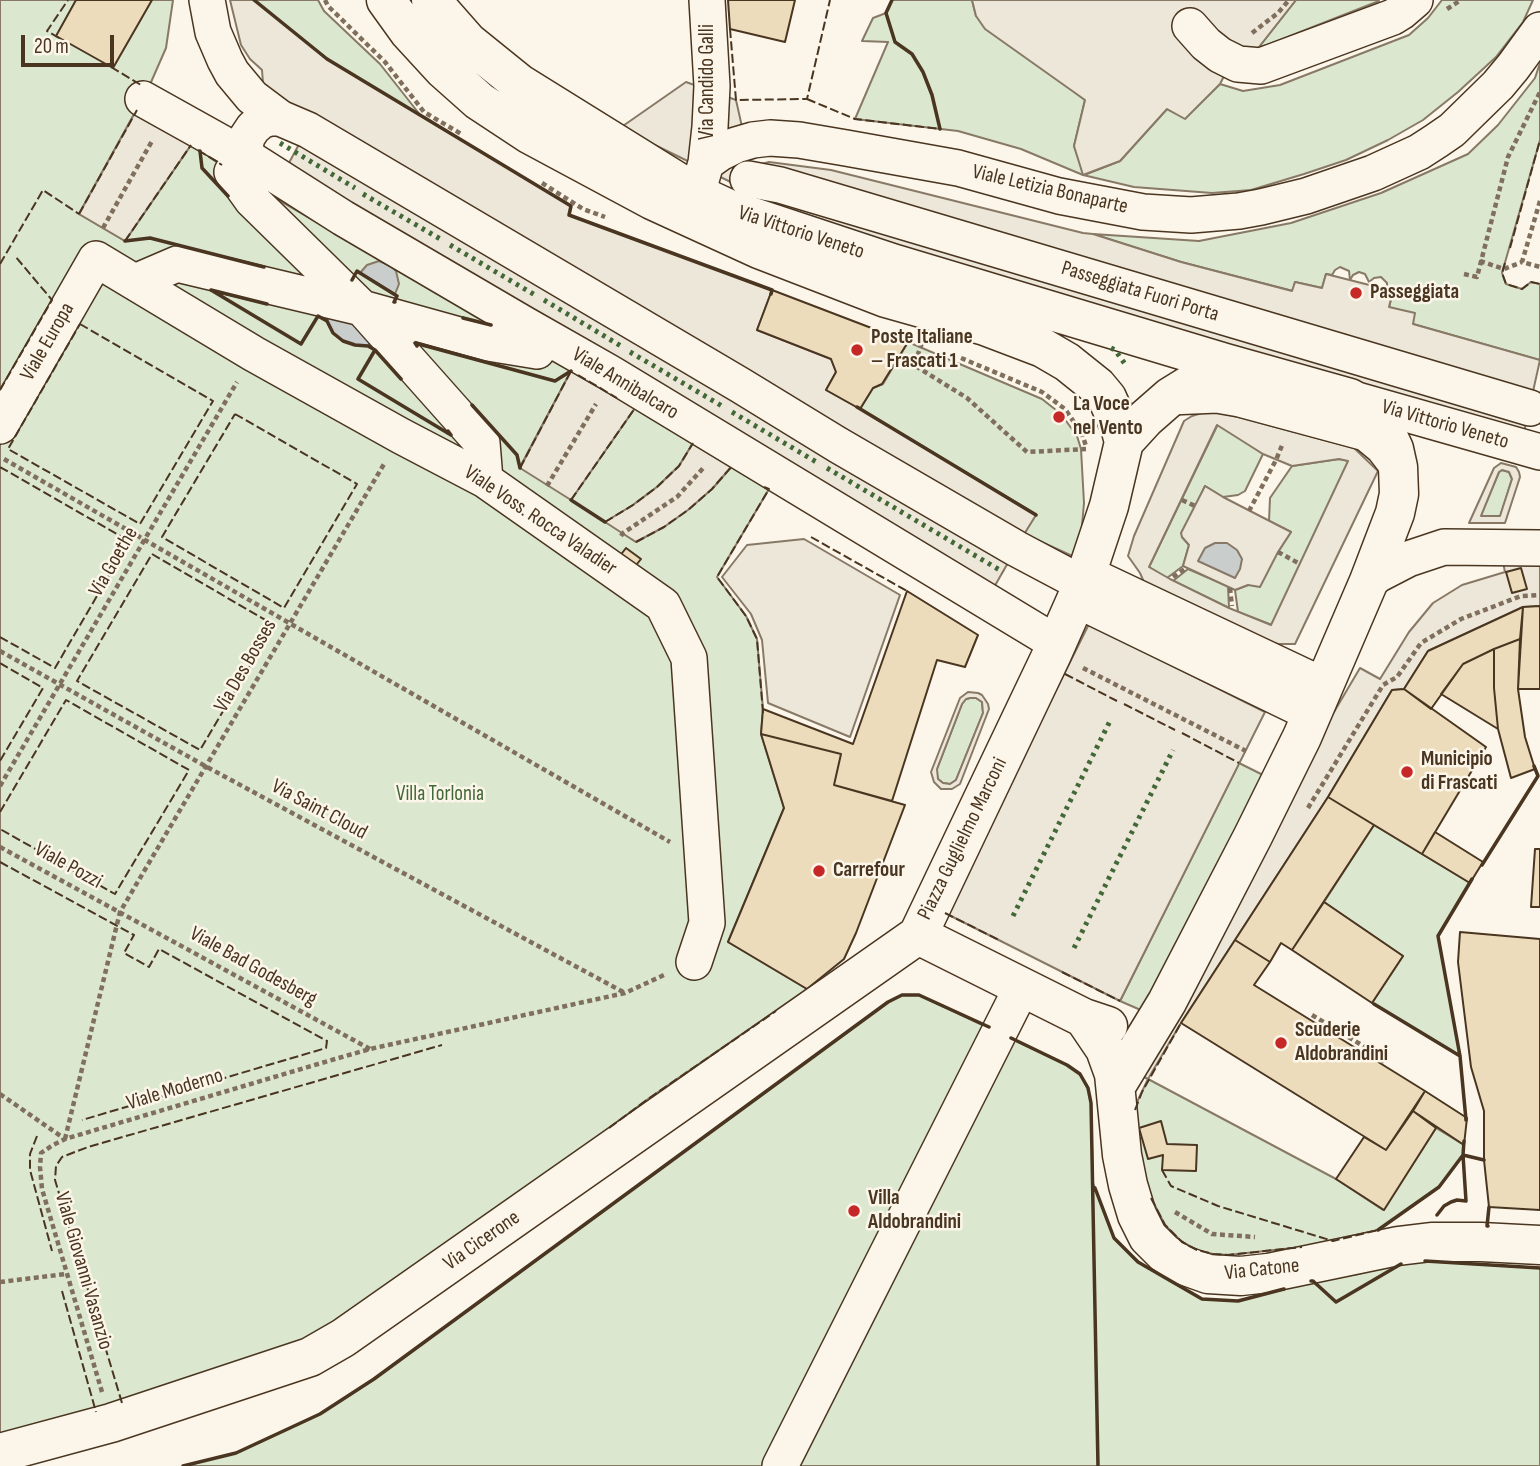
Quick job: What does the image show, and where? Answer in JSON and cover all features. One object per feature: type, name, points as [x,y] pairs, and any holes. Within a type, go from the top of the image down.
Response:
[{"type":"main road","name":"Via Vittorio Veneto","points":[[386,0],[431,57],[479,101],[541,141],[696,191],[760,249],[865,290],[985,326],[1043,348],[1067,362],[1097,386],[1107,398],[1124,442]]},
{"type":"main road","name":"Via Vittorio Veneto","points":[[431,0],[468,42],[520,84],[729,209],[895,264],[1224,363]]},
{"type":"main road","name":"Piazza Guglielmo Marconi","points":[[1116,1086],[1167,1002],[1246,851],[1315,707],[1369,581],[1395,513],[1399,494],[1394,449],[1374,415],[1350,398],[1224,363],[1170,397],[1124,442],[1109,506],[1079,591],[1069,655],[918,935],[1105,1026],[1124,1027],[1144,1020],[1167,1002]]},
{"type":"main road","points":[[1079,591],[1315,707]]},
{"type":"main road","name":"Via Cicerone","points":[[0,1453],[111,1423],[310,1357],[343,1338],[918,935]]},
{"type":"main road","name":"Piazza Guglielmo Marconi","points":[[1084,1018],[1105,1049],[1116,1086]]},
{"type":"main road","name":"Via Catone","points":[[1116,1086],[1122,1155],[1128,1185],[1142,1227],[1164,1253],[1198,1271],[1228,1276],[1253,1275],[1431,1242],[1540,1245]]},
{"type":"street","points":[[207,0],[213,32],[232,73],[252,97],[280,118],[308,130],[740,385],[838,446],[1017,549],[1079,591]]},
{"type":"street","name":"Via Candido Galli","points":[[696,191],[710,127],[712,86],[707,0]]},
{"type":"street","points":[[1190,26],[1220,55],[1238,64],[1261,66],[1393,17],[1415,0]]},
{"type":"street","name":"Viale Letizia Bonaparte","points":[[696,191],[720,153],[736,145],[770,138],[799,140],[957,168],[1059,197],[1115,208],[1191,215],[1239,211],[1306,196],[1362,177],[1419,152],[1452,130],[1498,85],[1540,30]]},
{"type":"street","name":"Viale Annibalcaro","points":[[143,99],[240,165],[343,218],[610,373],[1069,655]]},
{"type":"street","points":[[280,118],[261,121],[247,137],[240,165],[252,200],[362,309],[482,443],[485,480]]},
{"type":"street","name":"Passeggiata Fuori Porta","points":[[748,179],[793,189],[1530,408]]},
{"type":"street","name":"Viale Voss. Rocca Valadier","points":[[99,243],[135,282],[254,354],[485,480],[663,605],[689,658],[707,923],[694,962]]},
{"type":"street","name":"Viale Europa","points":[[0,426],[99,243]]},
{"type":"street","points":[[135,282],[177,264],[488,343],[537,351]]},
{"type":"street","points":[[1170,397],[1217,395],[1240,399],[1366,433],[1383,447],[1398,467]]},
{"type":"street","name":"Via Vittorio Veneto","points":[[1350,398],[1540,452]]},
{"type":"street","points":[[1369,581],[1408,559],[1444,547],[1540,548]]},
{"type":"street","points":[[780,1466],[1022,987]]},
{"type":"path","points":[[1249,35],[1278,13],[1289,0]]},
{"type":"path","points":[[1464,274],[1477,277],[1508,157],[1540,92]]},
{"type":"path","points":[[99,243],[155,136]]},
{"type":"path","points":[[1522,262],[1540,201]]},
{"type":"path","points":[[1480,261],[1504,269],[1522,262],[1540,267]]},
{"type":"path","points":[[923,342],[915,365],[967,398],[1027,452],[1087,449]]},
{"type":"path","name":"Via Goethe","points":[[0,786],[254,354]]},
{"type":"path","points":[[548,485],[597,402]]},
{"type":"path","name":"Via Des Bosses","points":[[65,1139],[120,912],[401,436]]},
{"type":"path","points":[[0,457],[702,860]]},
{"type":"path","points":[[1249,511],[1276,460]]},
{"type":"path","points":[[623,533],[677,497],[705,466]]},
{"type":"path","points":[[1182,500],[1195,506]]},
{"type":"path","points":[[1278,552],[1300,564]]},
{"type":"path","points":[[1170,579],[1186,568]]},
{"type":"path","points":[[1230,588],[1233,610]]},
{"type":"path","points":[[1307,810],[1384,685],[1396,677],[1421,643],[1461,619],[1521,596],[1540,595]]},
{"type":"path","name":"Via Saint Cloud","points":[[0,651],[206,767],[625,993]]},
{"type":"path","points":[[1069,655],[1246,751]]},
{"type":"path","name":"Viale Pozzi","points":[[0,847],[120,912]]},
{"type":"path","name":"Viale Bad Godesberg","points":[[120,912],[370,1049]]},
{"type":"path","name":"Viale Moderno","points":[[65,1139],[370,1049],[625,993],[694,962]]},
{"type":"path","points":[[1312,1015],[1383,1058],[1381,1063]]},
{"type":"path","points":[[0,1094],[65,1139]]},
{"type":"path","name":"Viale Giovanni Vasanzio","points":[[65,1139],[41,1153],[42,1189],[111,1423]]},
{"type":"path","points":[[1169,1205],[1212,1234],[1259,1237]]},
{"type":"path","points":[[0,1282],[66,1274]]},
{"type":"green space","name":"Villa Torlonia","points":[[0,0],[173,0],[166,48],[148,89],[79,214],[125,241],[191,145],[263,191],[571,371],[520,467],[571,499],[635,408],[693,443],[679,466],[657,487],[606,522],[636,542],[712,489],[732,466],[769,489],[717,577],[746,616],[757,639],[763,709],[761,734],[784,808],[728,942],[807,989],[648,1099],[442,1252],[311,1345],[0,1444]]},
{"type":"green space","points":[[254,0],[318,0],[324,11],[380,64],[421,116],[327,59]]},
{"type":"green space","points":[[892,0],[972,0],[976,16],[1085,100],[1074,146],[1084,175],[1120,161],[1167,109],[1185,118],[1220,84],[1243,91],[1280,85],[1409,35],[1428,18],[1442,0],[1533,0],[1523,22],[1496,57],[1423,120],[1346,160],[1251,190],[1212,193],[1134,187],[1083,175],[1021,149],[958,131],[855,119],[888,42],[862,41],[873,18],[886,13]]},
{"type":"green space","points":[[1296,0],[1378,0],[1379,1],[1259,47]]},
{"type":"green space","points":[[1540,63],[1540,140],[1502,273],[1506,284],[1522,289],[1531,282],[1540,284],[1540,360],[1413,324],[1389,307],[1393,292],[1387,290],[1387,283],[1381,277],[1369,282],[1365,274],[1359,272],[1350,280],[1349,271],[1340,267],[1332,275],[1326,274],[1322,288],[1295,282],[1293,291],[1181,262],[1093,234],[1199,241],[1291,223],[1381,193],[1468,154],[1498,125],[1535,78]]},
{"type":"green space","points":[[908,342],[1042,399],[1061,414],[1077,436],[1081,449],[1084,503],[1079,559],[1024,534],[1036,514],[860,409],[873,388],[883,384]]},
{"type":"green space","points":[[1218,424],[1263,454],[1245,491],[1238,495],[1223,497],[1205,486],[1182,537],[1189,545],[1183,566],[1167,578],[1149,567]]},
{"type":"green space","points":[[1339,459],[1349,461],[1272,625],[1238,612],[1235,590],[1248,585],[1278,552],[1291,532],[1269,521],[1270,498],[1292,466]]},
{"type":"green space","points":[[1499,472],[1509,472],[1512,479],[1500,517],[1480,516]]},
{"type":"green space","points":[[1188,569],[1228,586],[1229,608],[1173,581]]},
{"type":"green space","points":[[970,698],[982,702],[983,713],[956,780],[950,784],[943,783],[936,772],[962,704]]},
{"type":"green space","points":[[1239,763],[1267,777],[1143,1011],[1120,1001]]},
{"type":"green space","points":[[1374,825],[1470,883],[1438,936],[1460,1056],[1372,1003],[1403,956],[1324,902]]},
{"type":"green space","name":"Villa Aldobrandini","points":[[902,995],[919,995],[1067,1065],[1080,1074],[1088,1088],[1091,1103],[1093,1183],[1114,1238],[1138,1262],[1201,1299],[1238,1301],[1408,1260],[1540,1268],[1540,1466],[183,1466],[236,1453],[320,1414],[374,1379],[888,1002]]},
{"type":"green space","points":[[1148,1079],[1336,1179],[1383,1210],[1436,1128],[1464,1145],[1463,1155],[1439,1187],[1378,1230],[1302,1247],[1228,1255],[1213,1254],[1182,1242],[1165,1225],[1147,1190],[1138,1163],[1135,1110]]},
{"type":"shaded area","points":[[230,0],[254,0],[327,59],[571,206],[569,215],[772,290],[757,330],[831,359],[836,372],[826,390],[1036,515],[1018,544],[264,96],[262,70],[250,59],[241,45]]},
{"type":"shaded area","points":[[972,0],[1296,0],[1259,47],[1225,74],[1220,84],[1185,119],[1167,109],[1120,161],[1083,175],[1074,146],[1085,100],[985,29],[976,16]]},
{"type":"shaded area","points":[[686,82],[736,100],[751,167],[769,162],[831,170],[1093,234],[1181,262],[1292,291],[1295,282],[1322,288],[1326,274],[1393,291],[1389,307],[1415,313],[1413,324],[1540,360],[1522,441],[786,221],[745,189],[620,128]]},
{"type":"shaded area","points":[[137,109],[191,145],[125,241],[79,214]]},
{"type":"shaded area","points":[[303,137],[1013,554],[993,589],[284,172]]},
{"type":"shaded area","points":[[379,261],[396,271],[399,284],[395,294],[360,273],[367,265]]},
{"type":"shaded area","points":[[348,316],[370,341],[368,346],[343,341],[333,333],[327,321],[329,317]]},
{"type":"shaded area","points":[[571,371],[635,408],[571,500],[520,468]]},
{"type":"shaded area","points":[[1212,410],[1354,448],[1378,471],[1295,644],[1278,644],[1257,638],[1147,589],[1128,556],[1134,536],[1184,421]],"holes":[[[1217,425],[1263,454],[1292,466],[1339,459],[1348,461],[1271,625],[1229,608],[1149,567]]]},
{"type":"shaded area","points":[[693,443],[732,466],[712,489],[664,527],[636,542],[605,522],[657,487],[679,466]]},
{"type":"shaded area","points":[[1501,463],[1516,467],[1520,477],[1505,523],[1469,523],[1494,468]],"holes":[[[1499,472],[1509,472],[1512,479],[1500,516],[1481,516]]]},
{"type":"shaded area","points":[[1205,486],[1291,532],[1260,587],[1248,585],[1235,590],[1183,566],[1189,545],[1181,533]]},
{"type":"shaded area","points":[[804,539],[900,595],[850,737],[768,703],[762,640],[751,614],[722,577],[747,545]]},
{"type":"shaded area","points":[[1215,543],[1227,543],[1237,550],[1242,559],[1235,578],[1198,561],[1205,548]]},
{"type":"shaded area","points":[[1540,551],[1540,606],[1523,607],[1428,651],[1404,689],[1392,690],[1328,797],[1181,1023],[1148,1079],[1140,1075],[1269,822],[1360,668],[1380,679],[1409,632],[1433,603],[1462,585],[1505,572],[1502,557]]},
{"type":"shaded area","points":[[1089,624],[1265,712],[1120,1001],[945,913]]},
{"type":"shaded area","points":[[968,692],[978,693],[982,695],[989,709],[960,784],[952,789],[941,789],[934,782],[931,772],[960,698]],"holes":[[[976,698],[982,702],[983,713],[956,780],[950,784],[943,783],[938,779],[937,769],[962,704],[966,699]]]},
{"type":"building","points":[[76,0],[152,0],[113,68],[56,36]]},
{"type":"building","points":[[728,0],[795,0],[785,42],[730,29]]},
{"type":"building","name":"Poste Italiane – Frascati 1","points":[[772,290],[908,342],[882,384],[873,388],[860,409],[826,390],[836,372],[831,359],[757,330]]},
{"type":"building","points":[[626,548],[641,559],[633,569],[619,557]]},
{"type":"building","points":[[1521,568],[1527,589],[1512,593],[1506,572]]},
{"type":"building","points":[[907,591],[978,635],[965,667],[937,660],[892,801],[834,785],[841,754],[761,734],[763,709],[853,744]]},
{"type":"building","points":[[1540,606],[1540,689],[1518,689],[1523,607]]},
{"type":"building","points":[[1523,607],[1520,639],[1463,664],[1431,709],[1404,689],[1428,651]]},
{"type":"building","points":[[1520,639],[1518,689],[1525,737],[1535,769],[1511,778],[1498,729],[1494,649]]},
{"type":"building","points":[[1494,649],[1498,729],[1441,694],[1463,664]]},
{"type":"building","name":"Municipio di Frascati","points":[[1404,689],[1486,747],[1422,854],[1328,797],[1392,690]]},
{"type":"building","name":"Carrefour","points":[[761,734],[841,754],[834,785],[905,805],[844,959],[807,989],[728,942],[784,808]]},
{"type":"building","points":[[1328,797],[1374,825],[1292,950],[1281,943],[1270,962],[1235,940]]},
{"type":"building","points":[[1435,832],[1483,862],[1470,883],[1422,854]]},
{"type":"building","points":[[1535,849],[1540,849],[1540,907],[1531,907]]},
{"type":"building","points":[[1324,902],[1403,956],[1372,1003],[1292,950]]},
{"type":"building","points":[[1460,932],[1540,939],[1540,1210],[1489,1207],[1484,1160],[1484,1111],[1471,1067],[1458,962]]},
{"type":"building","name":"Scuderie Aldobrandini","points":[[1235,940],[1270,962],[1254,985],[1425,1091],[1386,1150],[1181,1023]]},
{"type":"building","points":[[1425,1091],[1467,1118],[1464,1145],[1413,1111]]},
{"type":"building","points":[[1413,1111],[1436,1128],[1384,1210],[1336,1179],[1364,1137],[1386,1150]]},
{"type":"building","points":[[1161,1121],[1167,1144],[1197,1145],[1196,1171],[1162,1170],[1163,1155],[1148,1159],[1139,1128]]},
{"type":"hedge","points":[[280,143],[355,188]]},
{"type":"hedge","points":[[363,194],[442,240]]},
{"type":"hedge","points":[[450,245],[535,295]]},
{"type":"hedge","points":[[544,300],[621,346]]},
{"type":"hedge","points":[[1111,348],[1125,364]]},
{"type":"hedge","points":[[630,352],[722,406]]},
{"type":"hedge","points":[[732,412],[818,463]]},
{"type":"hedge","points":[[827,468],[1003,572]]},
{"type":"hedge","points":[[1013,916],[1111,719]]},
{"type":"hedge","points":[[1074,948],[1173,750]]},
{"type":"fence","points":[[59,38],[47,31],[68,0]]},
{"type":"fence","points":[[730,29],[736,100],[807,99],[830,0]]},
{"type":"fence","points":[[111,67],[141,85]]},
{"type":"fence","points":[[807,99],[855,119],[940,129]]},
{"type":"fence","points":[[79,214],[137,110]]},
{"type":"fence","points":[[1510,248],[1540,140]]},
{"type":"fence","points":[[125,241],[191,145]]},
{"type":"fence","points":[[198,150],[222,165]]},
{"type":"fence","points":[[0,264],[43,190],[79,214]]},
{"type":"fence","points":[[0,390],[52,300],[15,256]]},
{"type":"fence","points":[[1505,263],[1502,273],[1506,284],[1522,289],[1531,282],[1540,284]]},
{"type":"fence","points":[[80,324],[213,401],[140,524],[8,449],[80,324]]},
{"type":"fence","points":[[520,468],[571,371]]},
{"type":"fence","points":[[578,375],[617,398]]},
{"type":"fence","points":[[571,500],[635,408]]},
{"type":"fence","points":[[235,414],[357,484],[284,608],[162,537],[235,414]]},
{"type":"fence","points":[[605,522],[657,487],[679,466],[693,443]]},
{"type":"fence","points":[[636,542],[688,510],[712,489],[732,466]]},
{"type":"fence","points":[[0,467],[129,541],[55,668],[0,637]]},
{"type":"fence","points":[[763,713],[757,639],[746,616],[717,577],[769,489],[764,487]]},
{"type":"fence","points":[[811,537],[907,591]]},
{"type":"fence","points":[[152,554],[274,625],[200,750],[77,681],[152,554]]},
{"type":"fence","points":[[0,663],[43,688],[0,761]]},
{"type":"fence","points":[[1065,674],[1117,701]]},
{"type":"fence","points":[[0,812],[66,700],[189,770],[115,894],[0,829]]},
{"type":"fence","points":[[1124,704],[1175,730]]},
{"type":"fence","points":[[1182,733],[1239,763]]},
{"type":"fence","points":[[0,862],[134,935],[124,953],[149,967],[159,949],[327,1041],[326,1048],[82,1120]]},
{"type":"fence","points":[[945,913],[1001,941]]},
{"type":"fence","points":[[1062,972],[1120,1001]]},
{"type":"fence","points":[[609,1128],[776,1011]]},
{"type":"fence","points":[[1135,1110],[1142,1092],[1181,1023]]},
{"type":"fence","points":[[122,1403],[55,1180],[56,1166],[62,1157],[88,1147],[442,1045]]},
{"type":"fence","points":[[37,1136],[30,1154],[30,1170],[52,1251]]},
{"type":"fence","points":[[1162,1170],[1171,1186],[1218,1206],[1333,1241],[1378,1230]]},
{"type":"fence","points":[[1151,1198],[1165,1225],[1182,1242],[1197,1250],[1228,1255],[1302,1247]]},
{"type":"fence","points":[[62,1291],[96,1412]]},
{"type":"wall","points":[[254,0],[327,59],[571,206],[569,215],[772,290],[771,294]]},
{"type":"wall","points":[[892,0],[886,13],[895,42],[912,54],[923,72],[940,129]]},
{"type":"wall","points":[[200,151],[202,168],[228,196]]},
{"type":"wall","points":[[125,241],[150,238],[264,267]]},
{"type":"wall","points":[[352,280],[357,271],[397,296],[395,302]]},
{"type":"wall","points":[[267,304],[211,290],[301,344],[318,316],[327,321],[333,333],[343,341],[375,350],[358,379],[451,435],[448,431]]},
{"type":"wall","points":[[463,318],[491,325]]},
{"type":"wall","points":[[417,346],[415,343],[555,381],[571,371]]},
{"type":"wall","points":[[375,350],[401,379]]},
{"type":"wall","points":[[472,405],[517,455],[520,468]]},
{"type":"wall","points":[[857,407],[1036,515]]},
{"type":"wall","points":[[571,500],[605,522]]},
{"type":"wall","points":[[1482,865],[1538,776],[1534,766]]},
{"type":"wall","points":[[1466,1120],[1460,1056],[1438,936],[1472,879]]},
{"type":"wall","points":[[183,1466],[236,1453],[320,1414],[374,1379],[888,1002],[902,995],[919,995],[989,1027]]},
{"type":"wall","points":[[1374,1004],[1460,1056]]},
{"type":"wall","points":[[1011,1038],[1067,1065],[1080,1074],[1088,1088],[1091,1103],[1098,1466]]},
{"type":"wall","points":[[1378,1230],[1439,1187],[1463,1155],[1464,1141]]},
{"type":"wall","points":[[1437,1215],[1451,1202],[1466,1201],[1463,1155],[1484,1160]]},
{"type":"wall","points":[[1095,1188],[1114,1238],[1138,1262],[1202,1299],[1238,1301],[1284,1289]]},
{"type":"wall","points":[[1488,1226],[1489,1207]]},
{"type":"wall","points":[[1425,1261],[1540,1268]]},
{"type":"wall","points":[[1311,1281],[1336,1302],[1401,1264]]},
{"type":"place","name":"Passeggiata","points":[[1356,293]]},
{"type":"place","name":"Poste Italiane – Frascati 1","points":[[857,350]]},
{"type":"place","name":"La Voce nel Vento","points":[[1059,417]]},
{"type":"place","name":"Municipio di Frascati","points":[[1407,772]]},
{"type":"place","name":"Carrefour","points":[[819,871]]},
{"type":"place","name":"Scuderie Aldobrandini","points":[[1281,1043]]},
{"type":"place","name":"Villa Aldobrandini","points":[[854,1211]]}]
